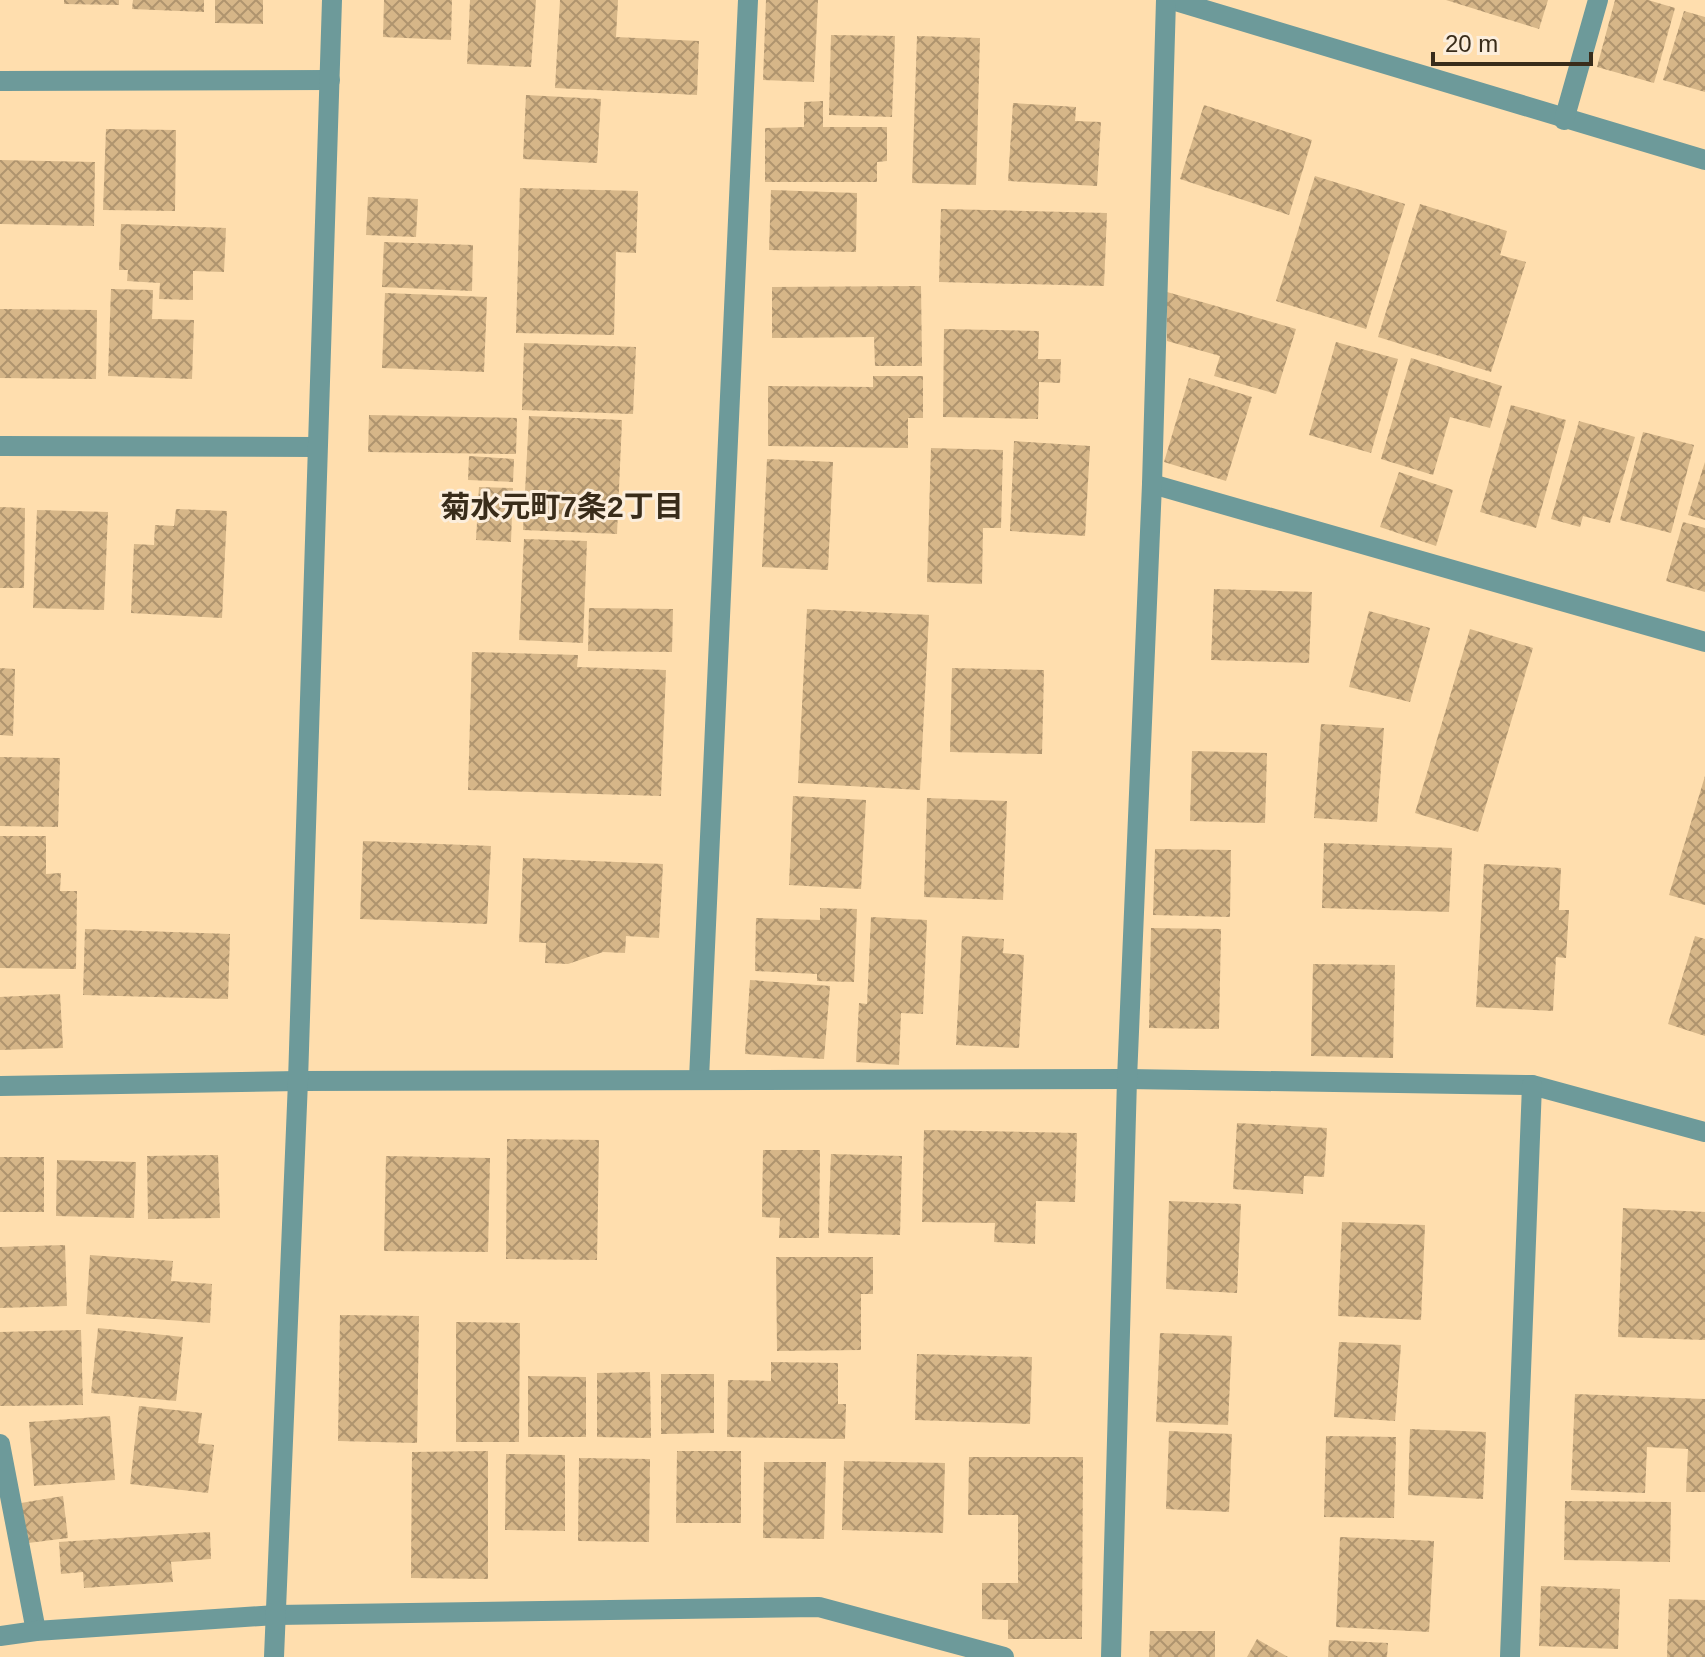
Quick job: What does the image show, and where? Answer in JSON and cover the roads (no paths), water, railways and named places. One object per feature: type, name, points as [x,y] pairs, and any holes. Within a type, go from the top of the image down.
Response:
[{"type":"street","points":[[274,1657],[298,1081],[332,0]]},
{"type":"street","points":[[699,1079],[748,0]]},
{"type":"street","points":[[1111,1657],[1127,1079],[1169,0],[1705,160]]},
{"type":"street","points":[[1564,120],[1598,0]]},
{"type":"street","points":[[0,81],[330,80]]},
{"type":"street","points":[[0,446],[316,447]]},
{"type":"street","points":[[1152,484],[1705,642]]},
{"type":"street","points":[[0,1086],[699,1079],[1127,1079],[1532,1085],[1705,1132]]},
{"type":"street","points":[[1510,1657],[1532,1085]]},
{"type":"street","points":[[0,1444],[36,1631]]},
{"type":"street","points":[[0,1636],[276,1615],[819,1607],[1004,1657]]},
{"type":"district","name":"菊水元町7条2丁目","points":[[562,507]]}]
